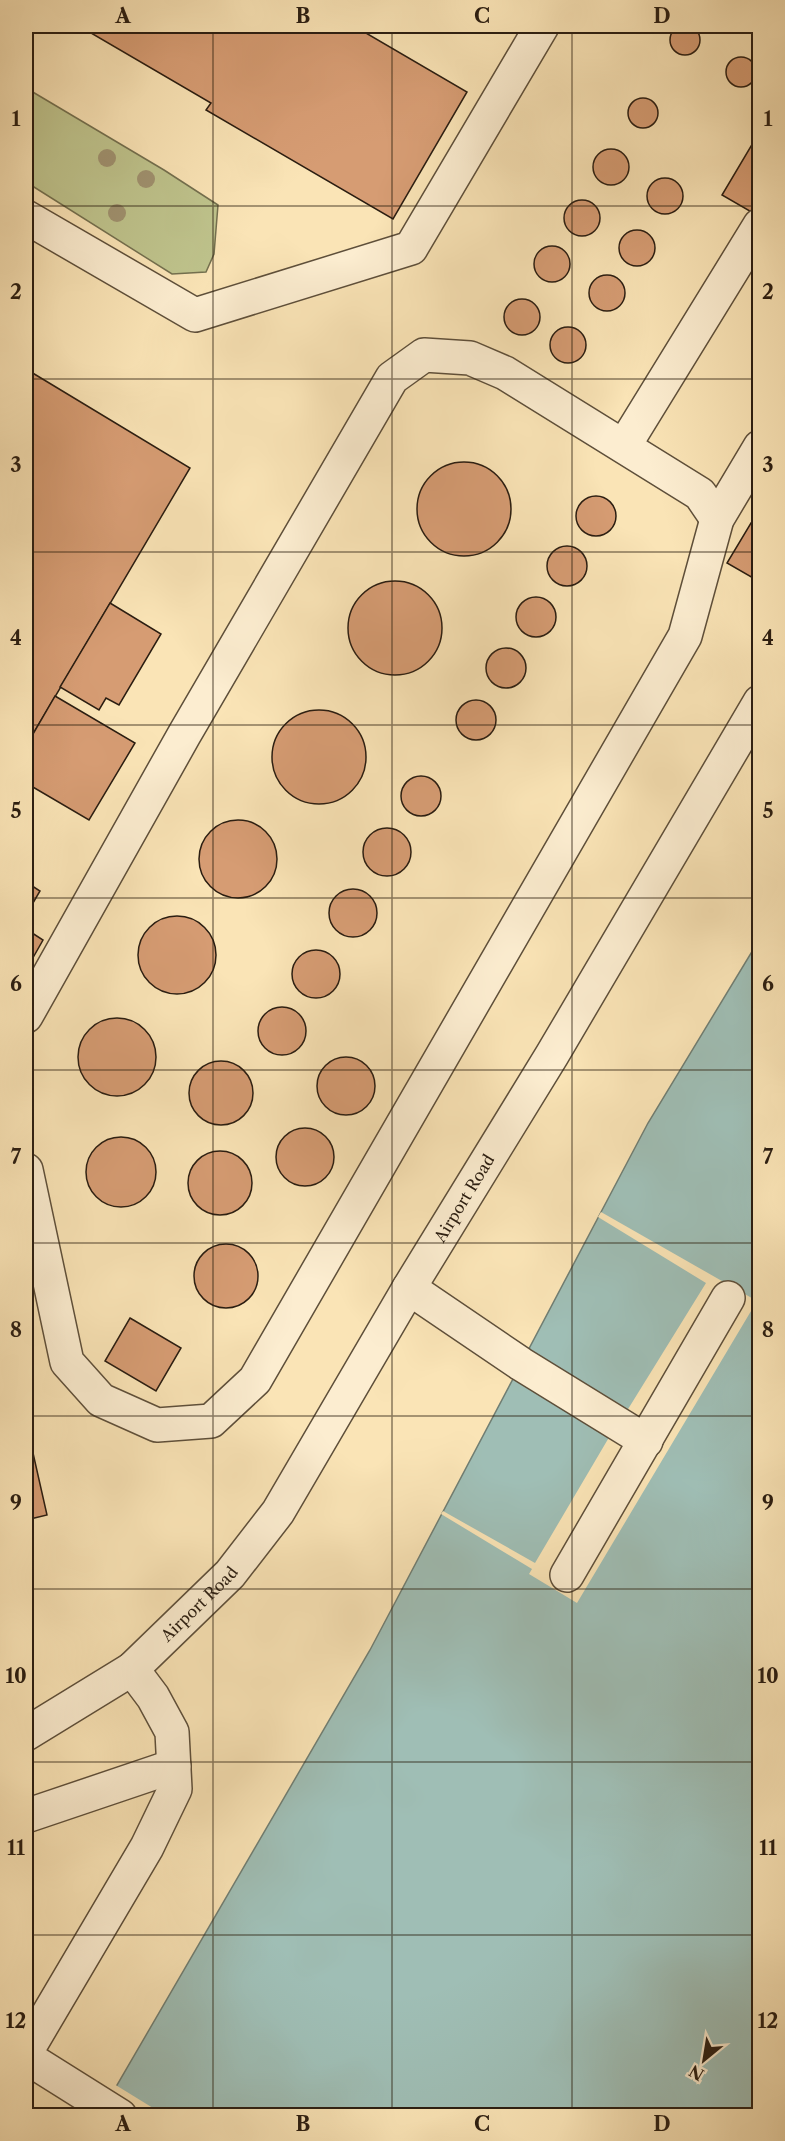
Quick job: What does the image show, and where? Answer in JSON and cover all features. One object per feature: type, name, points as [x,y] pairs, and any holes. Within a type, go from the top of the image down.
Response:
[{"type":"street","points":[[26,217],[195,315],[411,248],[542,26]]},
{"type":"street","points":[[624,447],[759,225]]},
{"type":"street","points":[[26,1016],[184,735],[392,378],[424,355],[470,358],[505,373],[700,494],[717,519]]},
{"type":"street","points":[[26,1170],[67,1362],[101,1400],[157,1425],[211,1421],[255,1380],[685,636],[717,519],[759,447]]},
{"type":"street","name":"Airport Road","points":[[26,1734],[132,1668],[230,1574],[278,1512],[409,1288],[552,1055],[759,702]]},
{"type":"street","points":[[409,1288],[521,1364],[645,1441]]},
{"type":"street","points":[[567,1575],[728,1298]]},
{"type":"street","points":[[26,2052],[147,1847],[175,1789],[172,1732],[153,1697],[132,1668]]},
{"type":"street","points":[[26,1816],[174,1766]]},
{"type":"street","points":[[26,2057],[120,2115]]},
{"type":"green space","points":[[26,88],[218,205],[214,254],[206,272],[172,274],[26,182]]},
{"type":"water","points":[[759,940],[759,2115],[99,2116],[370,1650],[648,1123]]},
{"type":"pier","points":[[601,1212],[757,1301],[577,1603],[529,1574],[532,1569],[441,1514],[443,1511],[535,1563],[611,1434],[706,1283],[598,1217]]},
{"type":"pier","points":[[114,2084],[166,2116],[96,2115]]},
{"type":"building","points":[[685,25],[696,29],[700,40],[696,51],[685,55],[674,51],[670,40],[674,29]]},
{"type":"building","points":[[79,26],[354,26],[467,92],[393,219],[206,110],[211,103]]},
{"type":"building","points":[[741,57],[752,61],[756,72],[752,83],[741,87],[730,83],[726,72],[730,61]]},
{"type":"building","points":[[643,98],[654,102],[658,113],[654,124],[643,128],[632,124],[628,113],[632,102]]},
{"type":"building","points":[[760,131],[760,217],[722,195]]},
{"type":"building","points":[[611,149],[624,154],[629,167],[624,180],[611,185],[598,180],[593,167],[598,154]]},
{"type":"building","points":[[665,178],[678,183],[683,196],[678,209],[665,214],[652,209],[647,196],[652,183]]},
{"type":"building","points":[[582,200],[595,205],[600,218],[595,231],[582,236],[569,231],[564,218],[569,205]]},
{"type":"building","points":[[637,230],[650,235],[655,248],[650,261],[637,266],[624,261],[619,248],[624,235]]},
{"type":"building","points":[[552,246],[565,251],[570,264],[565,277],[552,282],[539,277],[534,264],[539,251]]},
{"type":"building","points":[[607,275],[620,280],[625,293],[620,306],[607,311],[594,306],[589,293],[594,280]]},
{"type":"building","points":[[522,299],[535,304],[540,317],[535,330],[522,335],[509,330],[504,317],[509,304]]},
{"type":"building","points":[[568,327],[581,332],[586,345],[581,358],[568,363],[555,358],[550,345],[555,332]]},
{"type":"building","points":[[26,369],[190,468],[26,746]]},
{"type":"building","points":[[464,462],[482,466],[497,476],[507,491],[511,509],[507,527],[497,542],[482,552],[464,556],[446,552],[431,542],[421,527],[417,509],[421,491],[431,476],[446,466]]},
{"type":"building","points":[[596,496],[604,497],[610,502],[615,508],[615,524],[610,530],[604,535],[596,536],[588,535],[582,530],[577,524],[576,516],[577,508],[582,502],[588,497]]},
{"type":"building","points":[[751,523],[760,528],[760,582],[727,563]]},
{"type":"building","points":[[567,546],[575,547],[581,552],[586,558],[586,574],[581,580],[575,585],[567,586],[559,585],[553,580],[548,574],[547,566],[548,558],[553,552],[559,547]]},
{"type":"building","points":[[395,581],[413,585],[428,595],[438,610],[442,628],[438,646],[428,661],[413,671],[395,675],[377,671],[362,661],[352,646],[348,628],[352,610],[362,595],[377,585]]},
{"type":"building","points":[[536,597],[544,598],[550,603],[555,609],[555,625],[550,631],[544,636],[536,637],[528,636],[522,631],[517,625],[516,617],[517,609],[522,603],[528,598]]},
{"type":"building","points":[[110,603],[161,634],[119,705],[106,698],[99,710],[60,687]]},
{"type":"building","points":[[506,648],[514,649],[520,654],[525,660],[525,676],[520,682],[514,687],[506,688],[498,687],[492,682],[487,676],[486,668],[487,660],[492,654],[498,649]]},
{"type":"building","points":[[55,696],[135,743],[89,820],[26,783],[26,746]]},
{"type":"building","points":[[476,700],[484,701],[490,706],[495,712],[495,728],[490,734],[484,739],[476,740],[468,739],[462,734],[457,728],[456,720],[457,712],[462,706],[468,701]]},
{"type":"building","points":[[319,710],[337,714],[352,724],[362,739],[366,757],[362,775],[352,790],[337,800],[319,804],[301,800],[286,790],[276,775],[272,757],[276,739],[286,724],[301,714]]},
{"type":"building","points":[[421,776],[429,777],[435,782],[440,788],[440,804],[435,810],[429,815],[421,816],[413,815],[407,810],[402,804],[401,796],[402,788],[407,782],[413,777]]},
{"type":"building","points":[[238,820],[253,823],[270,837],[277,859],[274,874],[260,891],[238,898],[223,895],[206,881],[199,859],[202,844],[216,827]]},
{"type":"building","points":[[387,828],[404,835],[411,852],[404,869],[387,876],[370,869],[363,852],[370,835]]},
{"type":"building","points":[[26,882],[40,891],[26,915]]},
{"type":"building","points":[[353,889],[370,896],[377,913],[370,930],[353,937],[336,930],[329,913],[336,896]]},
{"type":"building","points":[[177,916],[192,919],[209,933],[216,955],[213,970],[199,987],[177,994],[162,991],[145,977],[138,955],[141,940],[155,923]]},
{"type":"building","points":[[26,929],[43,940],[26,970]]},
{"type":"building","points":[[316,950],[333,957],[340,974],[333,991],[316,998],[299,991],[292,974],[299,957]]},
{"type":"building","points":[[282,1007],[299,1014],[306,1031],[299,1048],[282,1055],[265,1048],[258,1031],[265,1014]]},
{"type":"building","points":[[117,1018],[132,1021],[149,1035],[156,1057],[153,1072],[139,1089],[117,1096],[102,1093],[85,1079],[78,1057],[81,1042],[95,1025]]},
{"type":"building","points":[[346,1057],[362,1062],[370,1070],[375,1086],[370,1102],[362,1110],[346,1115],[330,1110],[322,1102],[317,1086],[322,1070],[330,1062]]},
{"type":"building","points":[[221,1061],[233,1063],[244,1070],[251,1081],[253,1093],[251,1105],[244,1116],[233,1123],[221,1125],[209,1123],[198,1116],[191,1105],[189,1093],[191,1081],[198,1070],[209,1063]]},
{"type":"building","points":[[305,1128],[321,1133],[329,1141],[334,1157],[329,1173],[321,1181],[305,1186],[289,1181],[281,1173],[276,1157],[281,1141],[289,1133]]},
{"type":"building","points":[[128,1137],[141,1143],[150,1152],[154,1158],[156,1172],[154,1186],[146,1197],[135,1205],[114,1207],[96,1197],[88,1186],[86,1165],[96,1147],[107,1139]]},
{"type":"building","points":[[220,1151],[232,1153],[243,1160],[250,1171],[252,1183],[250,1195],[243,1206],[232,1213],[220,1215],[208,1213],[197,1206],[190,1195],[188,1183],[190,1171],[197,1160],[208,1153]]},
{"type":"building","points":[[226,1244],[238,1246],[249,1253],[256,1264],[258,1276],[256,1288],[249,1299],[238,1306],[226,1308],[214,1306],[203,1299],[196,1288],[194,1276],[196,1264],[203,1253],[214,1246]]},
{"type":"building","points":[[130,1318],[181,1348],[156,1391],[105,1361]]},
{"type":"building","points":[[26,1422],[47,1515],[26,1520]]}]
